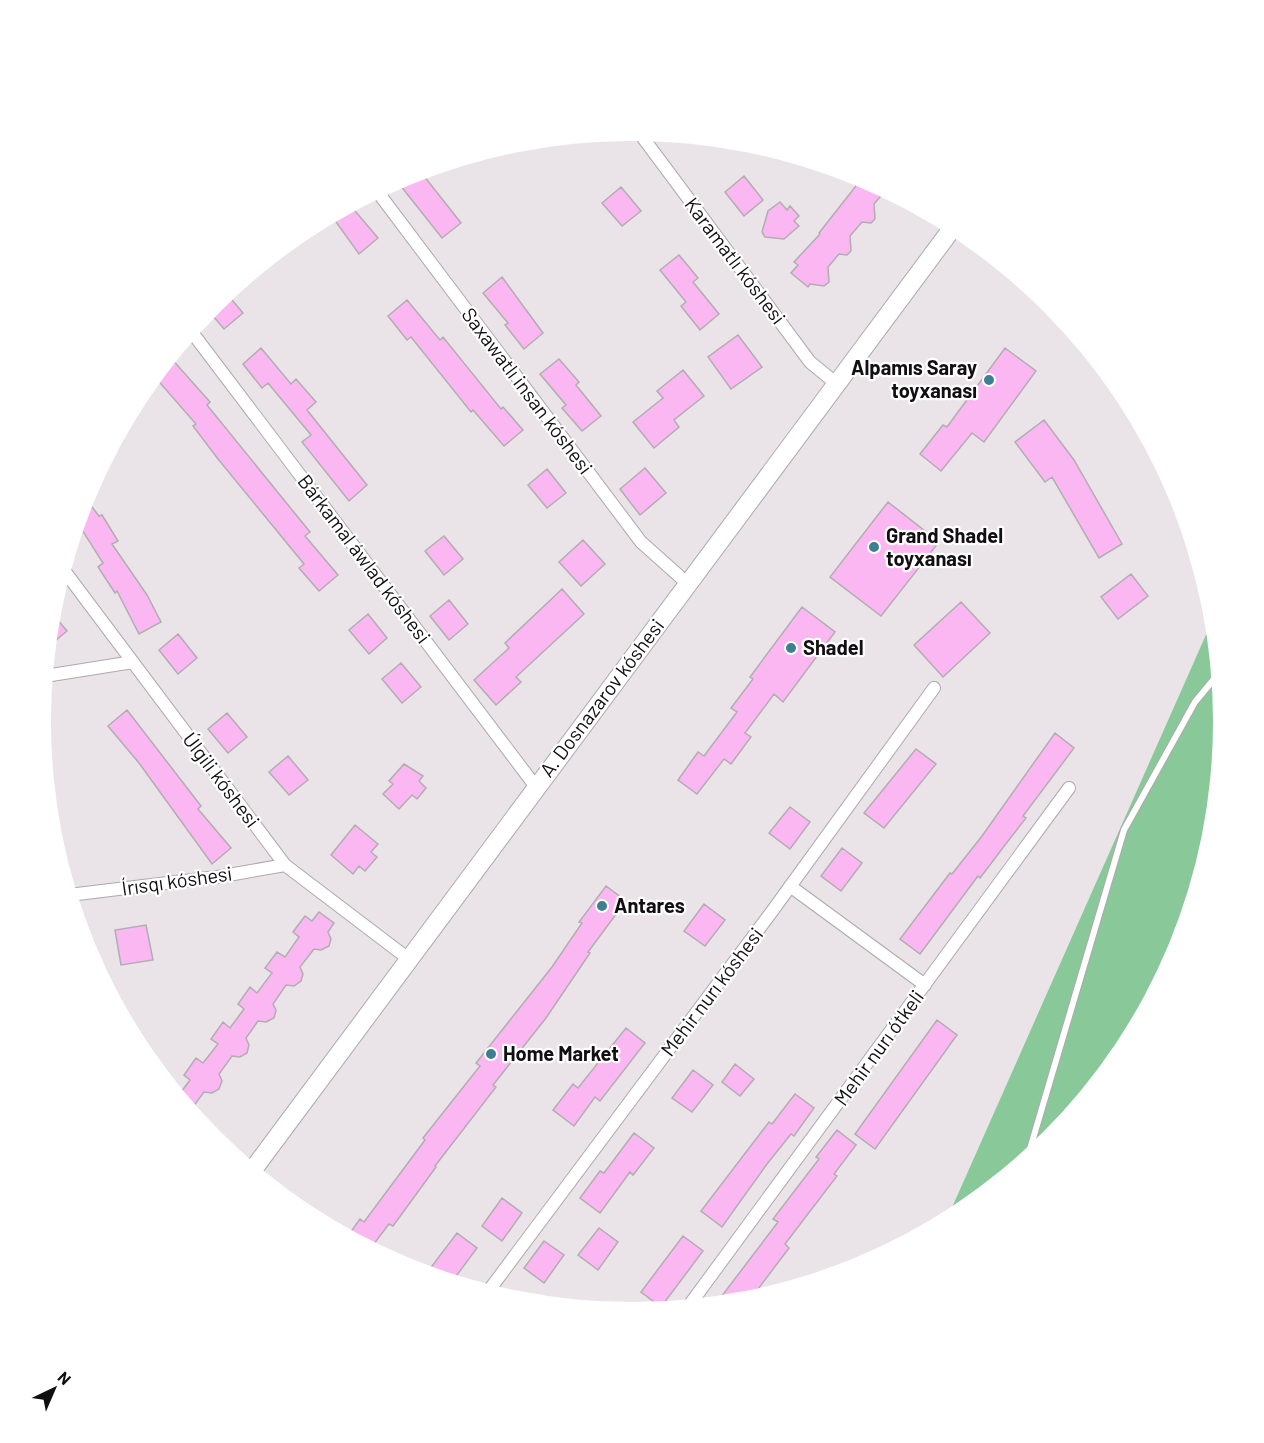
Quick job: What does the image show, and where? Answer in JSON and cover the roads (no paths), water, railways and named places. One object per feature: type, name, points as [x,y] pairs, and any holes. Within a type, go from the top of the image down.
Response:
[{"type":"main road","name":"A. Dosnazarov kóshesi","points":[[257,1165],[948,234]]},
{"type":"street","name":"Karamatlı kóshesi","points":[[646,141],[810,362],[838,385]]},
{"type":"street","name":"Saxawatlı insan kóshesi","points":[[382,197],[641,542],[687,583]]},
{"type":"street","name":"Bárkamal áwlad kóshesi","points":[[196,337],[536,787]]},
{"type":"street","name":"Úlgili kóshesi","points":[[69,578],[285,865],[410,960]]},
{"type":"street","points":[[53,675],[133,662]]},
{"type":"street","name":"Mehir nurı kóshesi","points":[[494,1286],[934,688]]},
{"type":"street","name":"Mehir nurı ótkeli","points":[[694,1299],[1069,788]]},
{"type":"street","name":"Írısqı kóshesi","points":[[78,894],[217,877],[285,865]]},
{"type":"street","points":[[790,886],[926,985]]},
{"type":"lane","points":[[1032,1142],[1124,830],[1195,702],[1212,682]]},
{"type":"place","name":"Alpamıs Saray toyxanası","points":[[989,380]]},
{"type":"place","name":"Grand Shadel toyxanası","points":[[874,547]]},
{"type":"place","name":"Shadel","points":[[791,648]]},
{"type":"place","name":"Antares","points":[[602,906]]},
{"type":"place","name":"Home Market","points":[[491,1054]]}]
